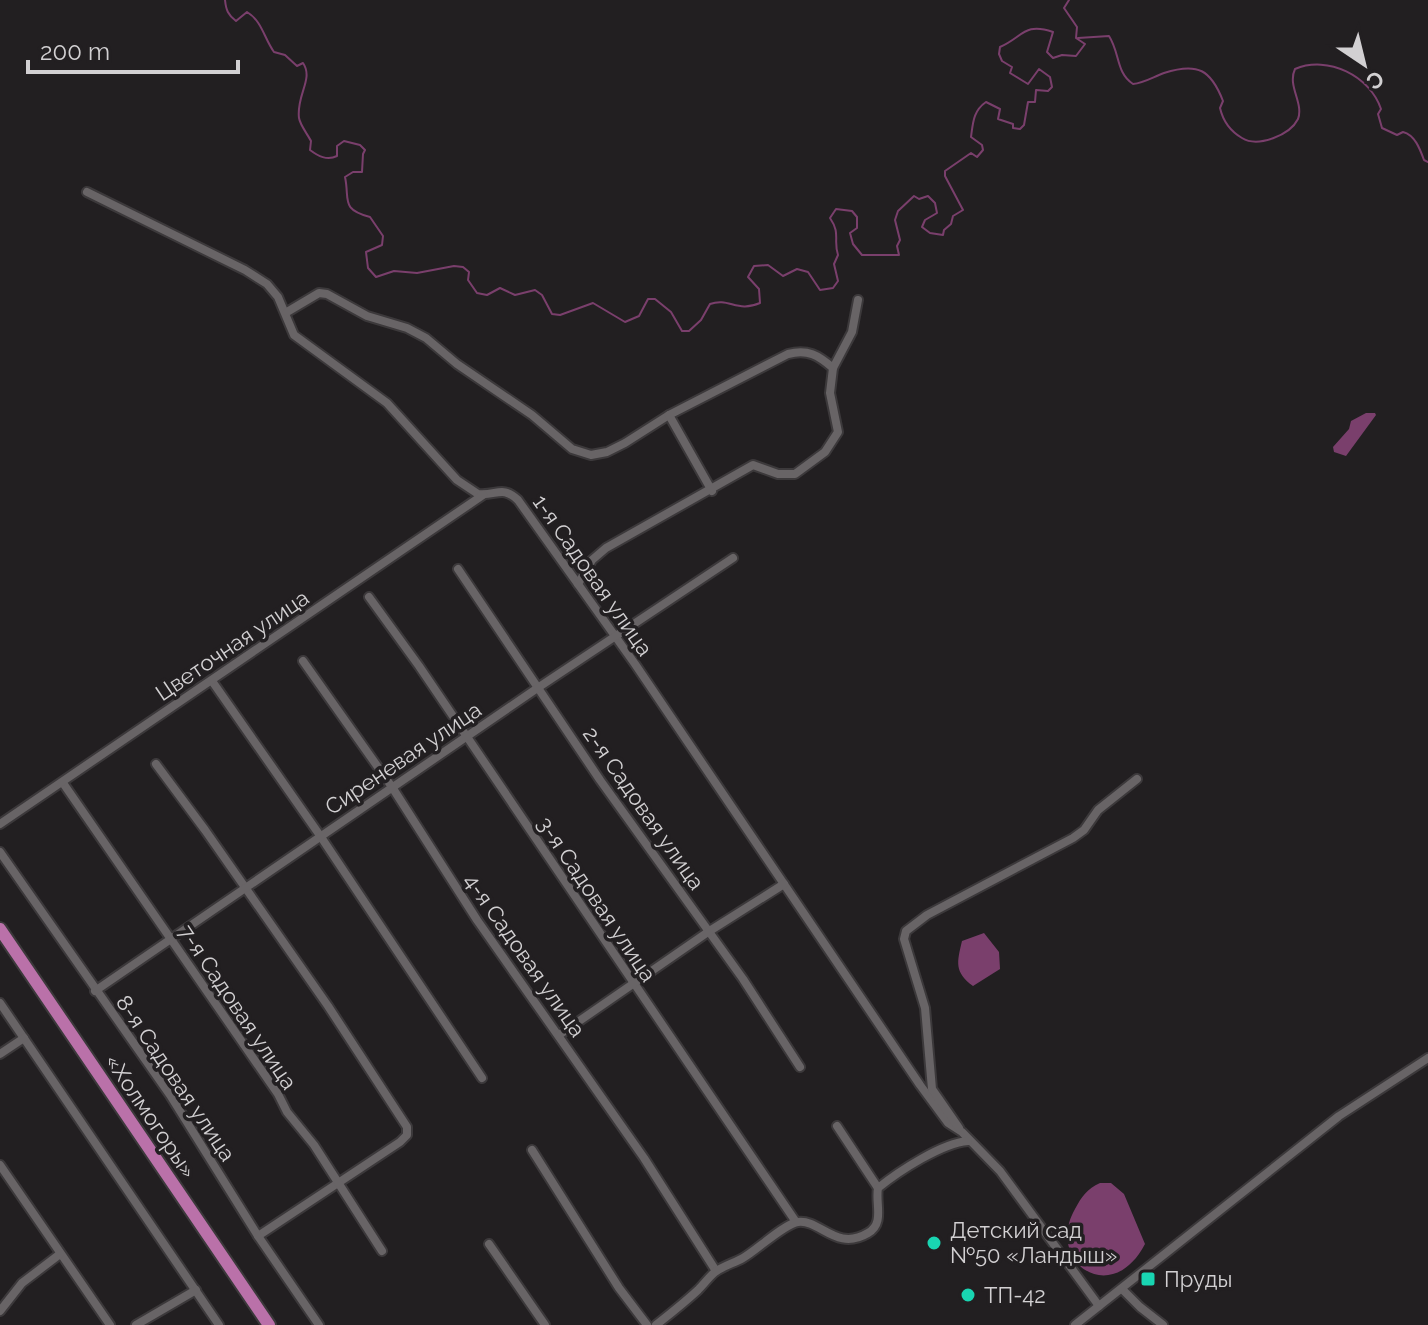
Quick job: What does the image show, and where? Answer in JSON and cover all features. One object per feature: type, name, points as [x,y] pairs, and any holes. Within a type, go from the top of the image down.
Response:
[{"type":"highway","name":"«Холмогоры»","points":[[0,929],[269,1325]]},
{"type":"street","name":"1-я Садовая улица","points":[[87,192],[245,270],[267,284],[287,312],[294,335],[387,403],[457,480],[471,491],[484,495],[502,491],[518,500],[948,1123],[962,1132],[1015,1190],[1099,1306]]},
{"type":"street","points":[[287,312],[319,293],[337,298],[367,316],[407,328],[426,338],[457,364],[532,415],[572,449],[591,455],[607,452],[625,443],[669,415],[788,354],[801,350],[811,352],[833,368]]},
{"type":"street","points":[[578,584],[592,560],[606,548],[712,491],[753,465],[787,475],[795,474],[825,452],[838,432],[830,393],[833,368],[852,332],[858,300]]},
{"type":"street","points":[[669,415],[712,491]]},
{"type":"street","name":"Цветочная улица","points":[[0,824],[484,495]]},
{"type":"street","name":"Сиреневая улица","points":[[95,991],[733,558]]},
{"type":"street","name":"2-я Садовая улица","points":[[458,569],[600,780],[743,979],[800,1067]]},
{"type":"street","name":"3-я Садовая улица","points":[[369,597],[796,1222]]},
{"type":"street","name":"4-я Садовая улица","points":[[303,661],[392,787],[477,920],[644,1158],[716,1271]]},
{"type":"street","points":[[212,681],[321,837],[482,1078]]},
{"type":"street","points":[[156,764],[245,888],[407,1127],[407,1135],[400,1142],[258,1236]]},
{"type":"street","points":[[925,1087],[925,1008],[904,939],[906,931],[927,915],[1073,838],[1084,830],[1098,810],[1137,779]]},
{"type":"street","name":"7-я Садовая улица","points":[[63,783],[278,1094],[291,1118],[314,1145],[382,1251]]},
{"type":"street","name":"8-я Садовая улица","points":[[0,852],[177,1106],[258,1236],[319,1325]]},
{"type":"street","points":[[559,1035],[708,932],[784,884]]},
{"type":"street","points":[[0,1003],[219,1325]]},
{"type":"street","points":[[0,1054],[24,1038]]},
{"type":"street","points":[[1075,1325],[1339,1116],[1428,1058]]},
{"type":"street","points":[[656,1325],[716,1271],[744,1258],[796,1222],[807,1222],[840,1238],[857,1237],[877,1224],[878,1188],[837,1126]]},
{"type":"street","points":[[878,1188],[946,1147],[968,1141]]},
{"type":"street","points":[[532,1150],[619,1288],[647,1325]]},
{"type":"street","points":[[2,1171],[110,1325]]},
{"type":"street","points":[[489,1244],[545,1325]]},
{"type":"street","points":[[0,1311],[22,1283],[60,1254]]},
{"type":"street","points":[[1122,1289],[1163,1325]]},
{"type":"street","points":[[136,1325],[196,1290]]},
{"type":"shaded area","points":[[1366,413],[1376,415],[1346,456],[1334,452],[1333,447],[1349,429],[1351,421]]},
{"type":"shaded area","points":[[984,933],[999,952],[1000,969],[973,986],[960,971],[960,948],[962,941]]},
{"type":"shaded area","points":[[1100,1183],[1111,1183],[1124,1194],[1145,1244],[1131,1263],[1116,1273],[1100,1275],[1086,1270],[1075,1260],[1068,1246],[1068,1228],[1083,1197]]},
{"type":"waterway","points":[[225,0],[228,12],[236,21],[247,12],[252,16],[274,52],[285,55],[297,66],[303,63],[307,75],[299,118],[311,141],[310,150],[330,158],[337,156],[337,146],[344,141],[360,145],[365,150],[362,172],[353,172],[345,177],[350,207],[370,217],[383,236],[382,245],[366,252],[368,268],[376,277],[394,271],[417,273],[463,267],[469,272],[468,280],[477,293],[487,295],[500,288],[515,295],[535,290],[542,295],[552,314],[560,315],[593,303],[625,322],[639,316],[648,299],[655,299],[671,312],[682,331],[689,331],[701,320],[710,304],[723,302],[752,306],[760,303],[759,289],[748,277],[754,266],[768,265],[783,276],[797,269],[808,272],[820,290],[833,288],[838,281],[834,264],[838,255],[835,228],[830,218],[836,209],[852,211],[857,217],[857,228],[850,233],[853,244],[862,255],[899,255],[897,246],[900,240],[895,220],[898,211],[914,196],[919,199],[928,196],[935,203],[937,213],[925,220],[922,227],[930,233],[943,235],[953,216],[963,210],[945,171],[971,153],[977,157],[983,150],[982,145],[971,137],[978,109],[986,102],[1000,109],[998,119],[1020,129],[1024,125],[1028,102],[1035,102],[1036,90],[1048,91],[1052,87],[1050,77],[1039,69],[1028,84],[1010,73],[1012,67],[1002,61],[1000,47],[1024,32],[1043,29],[1053,32],[1047,52],[1053,58],[1076,56],[1085,44],[1076,38],[1077,27],[1064,8],[1069,0]]},
{"type":"waterway","points":[[1078,38],[1109,36],[1121,68],[1133,84],[1186,68],[1202,71],[1218,90],[1223,101],[1220,108],[1228,125],[1238,135],[1256,142],[1281,135],[1298,119],[1299,107],[1293,82],[1295,69],[1321,65],[1346,71],[1358,78],[1376,97],[1381,109],[1378,114],[1382,128],[1397,135],[1403,132],[1411,136],[1428,162]]},
{"type":"place","name":"Детский сад №50 «Ландыш»","points":[[934,1243]]},
{"type":"place","name":"Пруды","points":[[1148,1279]]},
{"type":"place","name":"ТП-42","points":[[968,1295]]}]
